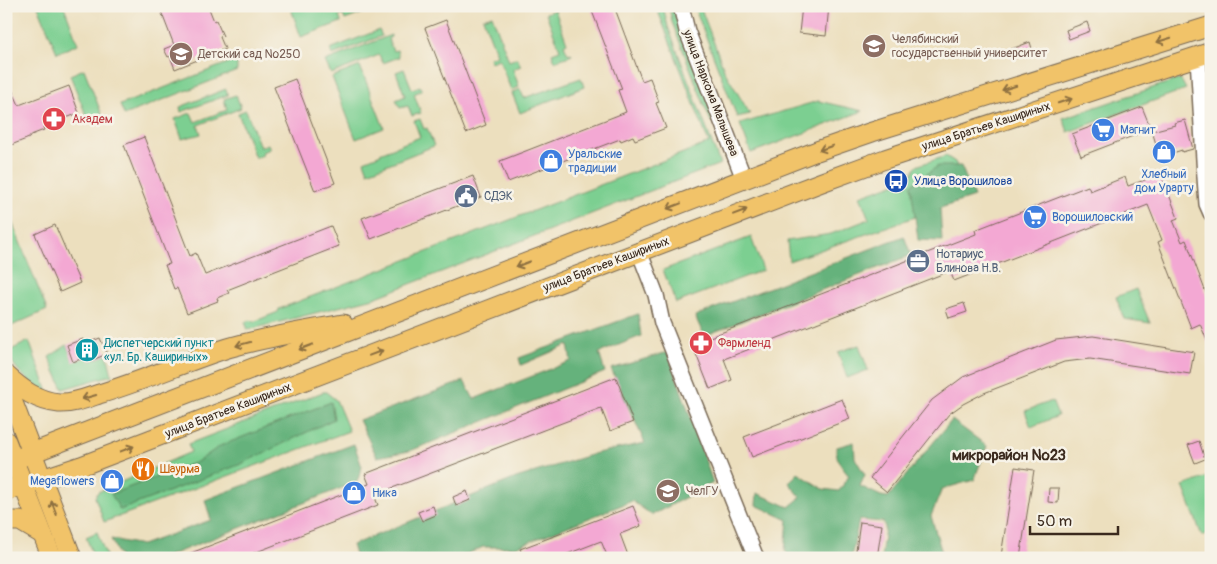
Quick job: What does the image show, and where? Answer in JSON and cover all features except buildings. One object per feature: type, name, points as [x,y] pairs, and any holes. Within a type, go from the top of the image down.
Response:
[{"type":"main road","points":[[10,461],[744,179],[872,132],[1211,27]]},
{"type":"main road","points":[[1204,54],[1211,27]]},
{"type":"main road","name":"улица Братьев Кашириных","points":[[15,488],[81,466],[639,251],[876,162],[1204,54]]},
{"type":"main road","points":[[6,375],[28,393],[50,401],[66,402],[126,386],[249,342],[393,314]]},
{"type":"main road","points":[[6,384],[72,558]]},
{"type":"main road","points":[[6,441],[15,488],[42,534],[52,558]]},
{"type":"main road","points":[[6,521],[20,521],[42,534]]},
{"type":"street","name":"улица Наркома Малышева","points":[[681,6],[687,31],[744,179]]},
{"type":"street","points":[[1204,54],[1205,177],[1207,204],[1211,213]]},
{"type":"street","points":[[639,251],[656,295],[662,323],[756,558]]},
{"type":"green space","points":[[38,6],[64,6],[78,44],[57,53]]},
{"type":"green space","points":[[290,6],[372,6],[373,9],[345,20],[343,15],[339,16],[341,22],[301,37]]},
{"type":"green space","points":[[656,6],[663,6],[668,27],[720,164],[374,298],[248,330],[245,322],[251,320],[253,322],[278,312],[279,309],[709,143]]},
{"type":"green space","points":[[669,6],[673,6],[715,120],[711,122],[672,22]]},
{"type":"green space","points":[[694,6],[700,6],[725,72],[750,114],[737,117]]},
{"type":"green space","points":[[555,10],[567,43],[564,45],[568,54],[571,53],[572,55],[555,61],[552,53],[560,50],[546,13]]},
{"type":"green space","points":[[492,15],[509,61],[517,58],[521,66],[513,69],[519,87],[511,90],[499,59],[491,62],[489,58],[497,55],[483,18]]},
{"type":"green space","points":[[379,30],[382,36],[332,55],[330,49]]},
{"type":"green space","points":[[391,35],[388,39],[393,51],[397,50],[399,57],[383,63],[379,55],[331,74],[325,61]]},
{"type":"green space","points":[[233,61],[237,63],[237,71],[124,115],[120,105]]},
{"type":"green space","points":[[360,66],[384,128],[356,139],[332,77]]},
{"type":"green space","points":[[84,69],[102,115],[88,120],[70,75]]},
{"type":"green space","points":[[404,69],[412,89],[420,86],[422,90],[414,94],[421,113],[412,116],[408,106],[400,108],[396,100],[405,96],[396,72]]},
{"type":"green space","points":[[581,78],[584,87],[520,113],[512,93],[520,89],[524,98]]},
{"type":"green space","points":[[1176,80],[1181,80],[1186,89],[1068,132],[1063,118]]},
{"type":"green space","points":[[226,89],[228,95],[181,112],[180,107]]},
{"type":"green space","points":[[236,95],[241,108],[198,125],[201,134],[182,139],[175,119],[191,113],[195,122],[227,110],[224,99]]},
{"type":"green space","points":[[818,101],[863,111],[751,153],[740,124]]},
{"type":"green space","points":[[246,110],[260,147],[268,144],[270,149],[262,152],[263,155],[255,158],[238,113]]},
{"type":"green space","points":[[420,119],[424,129],[427,128],[434,146],[368,172],[364,161],[420,137],[414,121]]},
{"type":"green space","points":[[946,156],[955,162],[972,197],[789,261],[787,241],[831,234],[869,219],[860,196],[910,178],[916,166]]},
{"type":"green space","points":[[938,166],[961,166],[974,197],[940,208],[942,241],[918,240],[911,185]]},
{"type":"green space","points":[[6,217],[12,222],[47,310],[7,328]]},
{"type":"green space","points":[[904,236],[911,255],[704,336],[695,316]]},
{"type":"green space","points":[[751,237],[763,270],[676,303],[663,270]]},
{"type":"green space","points":[[1136,289],[1150,323],[1124,319],[1116,297]]},
{"type":"green space","points":[[638,314],[641,336],[599,353],[605,372],[410,451],[377,457],[359,420],[464,381],[474,399],[571,361],[568,345],[521,365],[519,358]]},
{"type":"green space","points":[[29,341],[48,392],[36,386],[25,377],[15,366],[8,354],[11,350]]},
{"type":"green space","points":[[67,345],[73,361],[88,356],[91,361],[107,354],[112,375],[63,389],[49,357]]},
{"type":"green space","points":[[859,345],[868,370],[847,378],[838,352]]},
{"type":"green space","points":[[668,352],[713,483],[652,515],[632,501],[516,547],[483,547],[458,558],[356,558],[352,545],[516,478],[597,453],[645,443],[611,369]]},
{"type":"green space","points":[[326,392],[336,400],[349,431],[104,522],[95,497],[98,492],[191,452],[188,444]]},
{"type":"green space","points":[[1052,401],[1058,416],[1031,427],[1025,411]]},
{"type":"green space","points":[[331,402],[334,419],[241,464],[120,510],[111,494],[197,462],[220,446]]},
{"type":"green space","points":[[952,420],[987,446],[974,480],[942,489],[931,516],[942,553],[946,558],[881,558],[885,527],[883,522],[859,520],[851,558],[791,558],[785,551],[788,520],[756,505],[757,493],[789,507],[801,497],[789,483],[798,473],[823,489],[839,491],[849,476],[838,459],[837,447],[854,442],[855,458],[865,475],[860,486],[881,496],[888,497]]},
{"type":"green space","points":[[354,444],[362,467],[357,482],[163,558],[120,558],[111,539],[142,545],[211,520],[205,500]]},
{"type":"green space","points":[[1208,477],[1211,485],[1211,532],[1202,536],[1183,486]]},
{"type":"green space","points":[[97,532],[107,558],[94,558],[86,537]]},
{"type":"place","name":"Челябинский государственный университет","points":[[874,46]]},
{"type":"place","name":"Детский сад №250","points":[[181,54]]},
{"type":"place","name":"Академ","points":[[54,119]]},
{"type":"place","name":"Магнит","points":[[1103,130]]},
{"type":"place","name":"Хлебный дом Урарту","points":[[1164,152]]},
{"type":"place","name":"Уральские традиции","points":[[551,161]]},
{"type":"place","name":"Улица Ворошилова","points":[[896,181]]},
{"type":"place","name":"СДЭК","points":[[466,196]]},
{"type":"place","name":"Ворошиловский","points":[[1035,217]]},
{"type":"place","name":"Нотариус Блинова Н.В.","points":[[918,261]]},
{"type":"place","name":"Фармленд","points":[[701,343]]},
{"type":"place","name":"Диспетчерский пункт «ул. Бр. Кашириных»","points":[[87,350]]},
{"type":"place","name":"Шаурма","points":[[143,469]]},
{"type":"place","name":"Megaflowers","points":[[112,481]]},
{"type":"place","name":"ЧелГУ","points":[[668,491]]},
{"type":"place","name":"Ника","points":[[354,493]]},
{"type":"district","name":"микрорайон №23","points":[[1009,455]]}]
